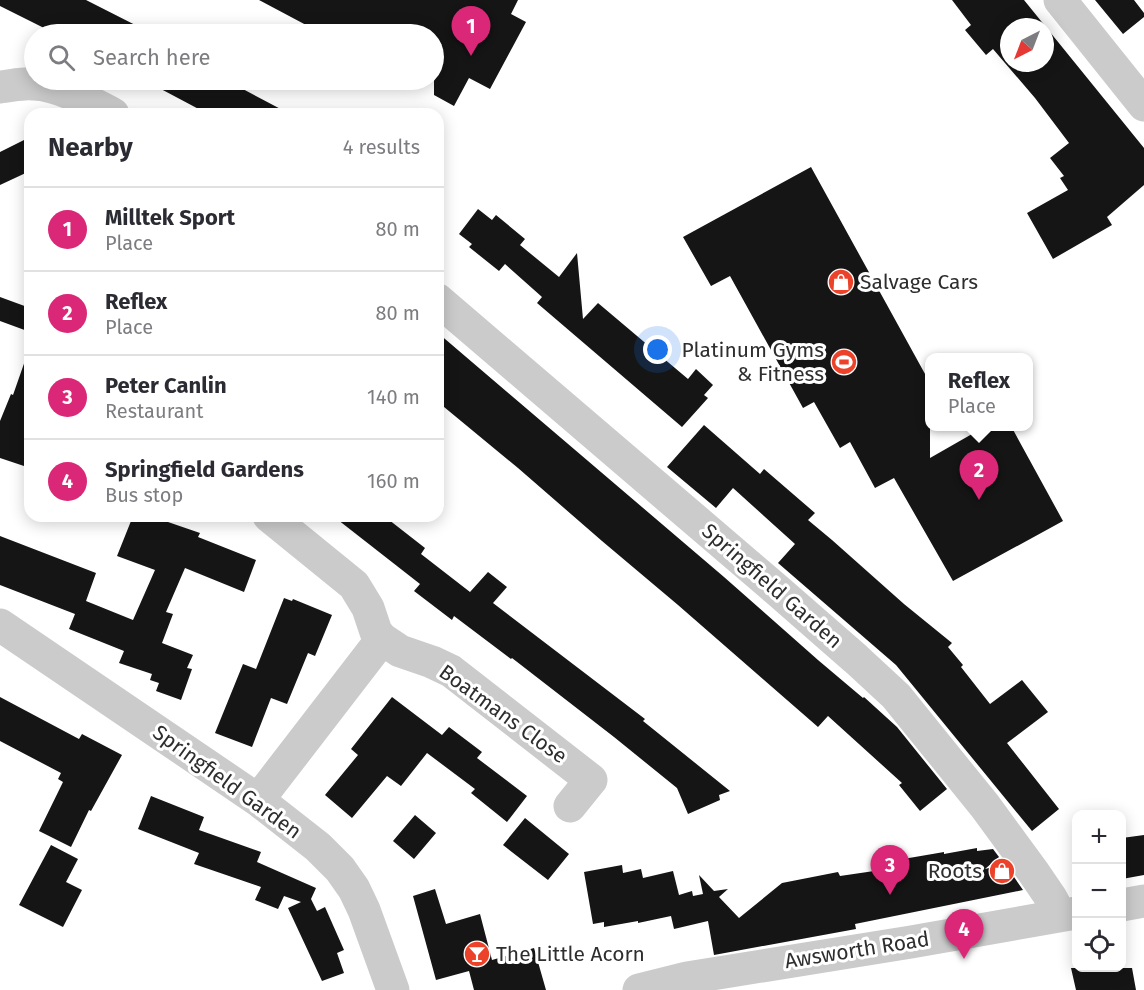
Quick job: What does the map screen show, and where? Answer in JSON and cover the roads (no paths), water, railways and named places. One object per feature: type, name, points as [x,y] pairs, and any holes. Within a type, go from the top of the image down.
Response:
[{"type":"street","points":[[1060,0],[1144,105]]},
{"type":"street","points":[[0,87],[24,85]]},
{"type":"street","points":[[60,90],[102,108]]},
{"type":"street","name":"Springfield Garden","points":[[444,305],[896,696],[984,806],[1051,898],[1068,914]]},
{"type":"street","points":[[258,800],[382,639],[376,632],[368,608],[354,585],[277,522]]},
{"type":"street","name":"Springfield Garden","points":[[0,625],[258,800],[318,847],[340,869],[354,888],[393,990]]},
{"type":"street","name":"Boatmans Close","points":[[382,639],[400,651],[451,671],[591,780],[570,806]]},
{"type":"street","points":[[1126,904],[1144,901]]},
{"type":"street","name":"Awsworth Road","points":[[639,990],[688,984],[1068,914]]},
{"type":"place","name":"Milltek Sport","points":[[471,56]]},
{"type":"place","name":"Salvage Cars","points":[[841,282]]},
{"type":"place","name":"Platinum Gyms & Fitness","points":[[844,362]]},
{"type":"place","name":"Reflex","points":[[979,500]]},
{"type":"place","name":"Roots","points":[[1002,871]]},
{"type":"place","name":"Peter Canlin","points":[[890,895]]},
{"type":"place","name":"The Little Acorn","points":[[477,954]]},
{"type":"place","name":"Springfield Gardens","points":[[964,959]]}]
